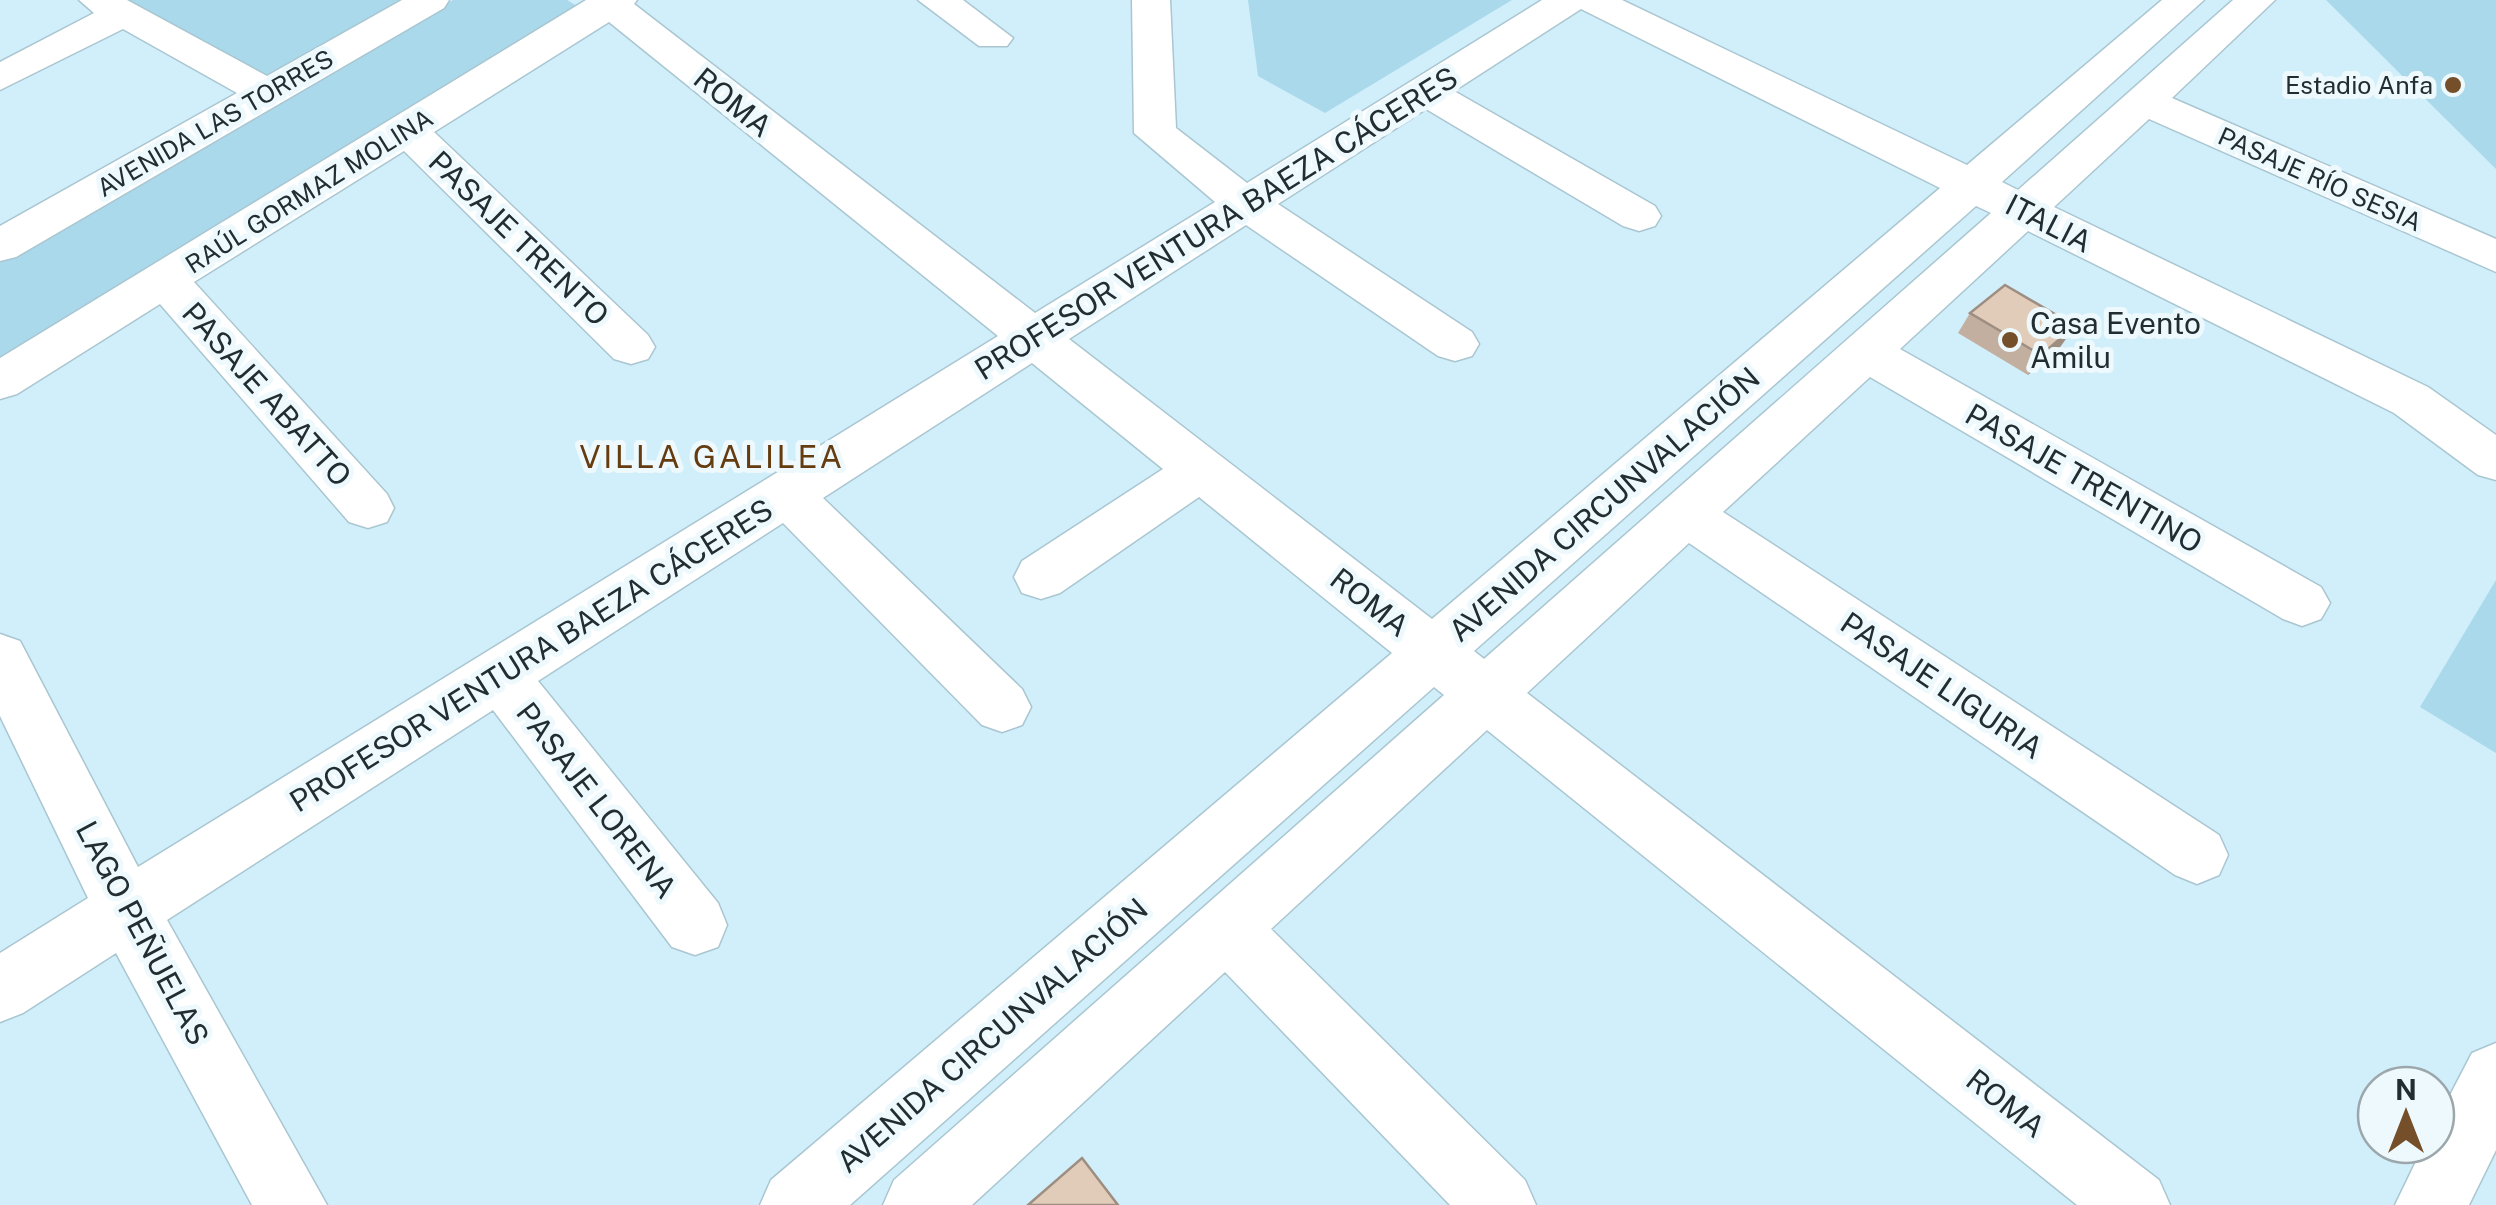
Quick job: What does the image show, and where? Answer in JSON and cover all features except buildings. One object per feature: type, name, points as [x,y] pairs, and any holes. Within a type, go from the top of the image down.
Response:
[{"type":"street","points":[[936,0],[993,38]]},
{"type":"street","points":[[1151,0],[1155,133],[1246,204],[1454,344]]},
{"type":"street","name":"PROFESOR VENTURA BAEZA CÁCERES","points":[[0,990],[1569,0]]},
{"type":"street","name":"ITALIA","points":[[1592,0],[2411,400],[2496,461]]},
{"type":"street","name":"AVENIDA CIRCUNVALACIÓN","points":[[796,1205],[2185,0]]},
{"type":"street","name":"AVENIDA CIRCUNVALACIÓN","points":[[919,1205],[2256,0]]},
{"type":"street","name":"AVENIDA LAS TORRES","points":[[0,246],[427,1]]},
{"type":"street","name":"RAÚL GORMAZ MOLINA","points":[[0,381],[611,1]]},
{"type":"street","name":"ROMA","points":[[611,1],[1032,339],[1488,692],[2134,1205]]},
{"type":"street","points":[[0,78],[110,7],[268,92]]},
{"type":"street","points":[[1424,92],[1639,216]]},
{"type":"street","name":"PASAJE RÍO SESIA","points":[[2144,100],[2496,257]]},
{"type":"street","name":"PASAJE TRENTO","points":[[407,130],[631,347]]},
{"type":"street","name":"PASAJE ABATTO","points":[[165,279],[368,508]]},
{"type":"street","name":"PASAJE TRENTINO","points":[[1866,352],[2302,604]]},
{"type":"street","points":[[1041,577],[1200,470]]},
{"type":"street","points":[[786,494],[1002,707]]},
{"type":"street","name":"PASAJE LIGURIA","points":[[1686,514],[2197,856]]},
{"type":"street","name":"LAGO PEÑUELAS","points":[[0,658],[127,910],[291,1205]]},
{"type":"street","name":"PASAJE LORENA","points":[[499,675],[695,925]]},
{"type":"street","points":[[1226,928],[1500,1205]]},
{"type":"street","points":[[2431,1205],[2496,1077]]},
{"type":"shaded area","points":[[117,0],[404,0],[269,85]]},
{"type":"shaded area","points":[[453,0],[567,0],[585,11],[0,366],[0,262]]},
{"type":"shaded area","points":[[1248,0],[1512,0],[1325,113],[1258,76]]},
{"type":"shaded area","name":"Estadio Anfa","points":[[2326,0],[2496,0],[2496,169]]},
{"type":"shaded area","points":[[2496,580],[2496,753],[2420,707]]},
{"type":"place","name":"Estadio Anfa","points":[[2453,85]]},
{"type":"place","name":"Casa Evento Amilu","points":[[2010,340]]},
{"type":"district","name":"VILLA GALILEA","points":[[712,456]]}]
